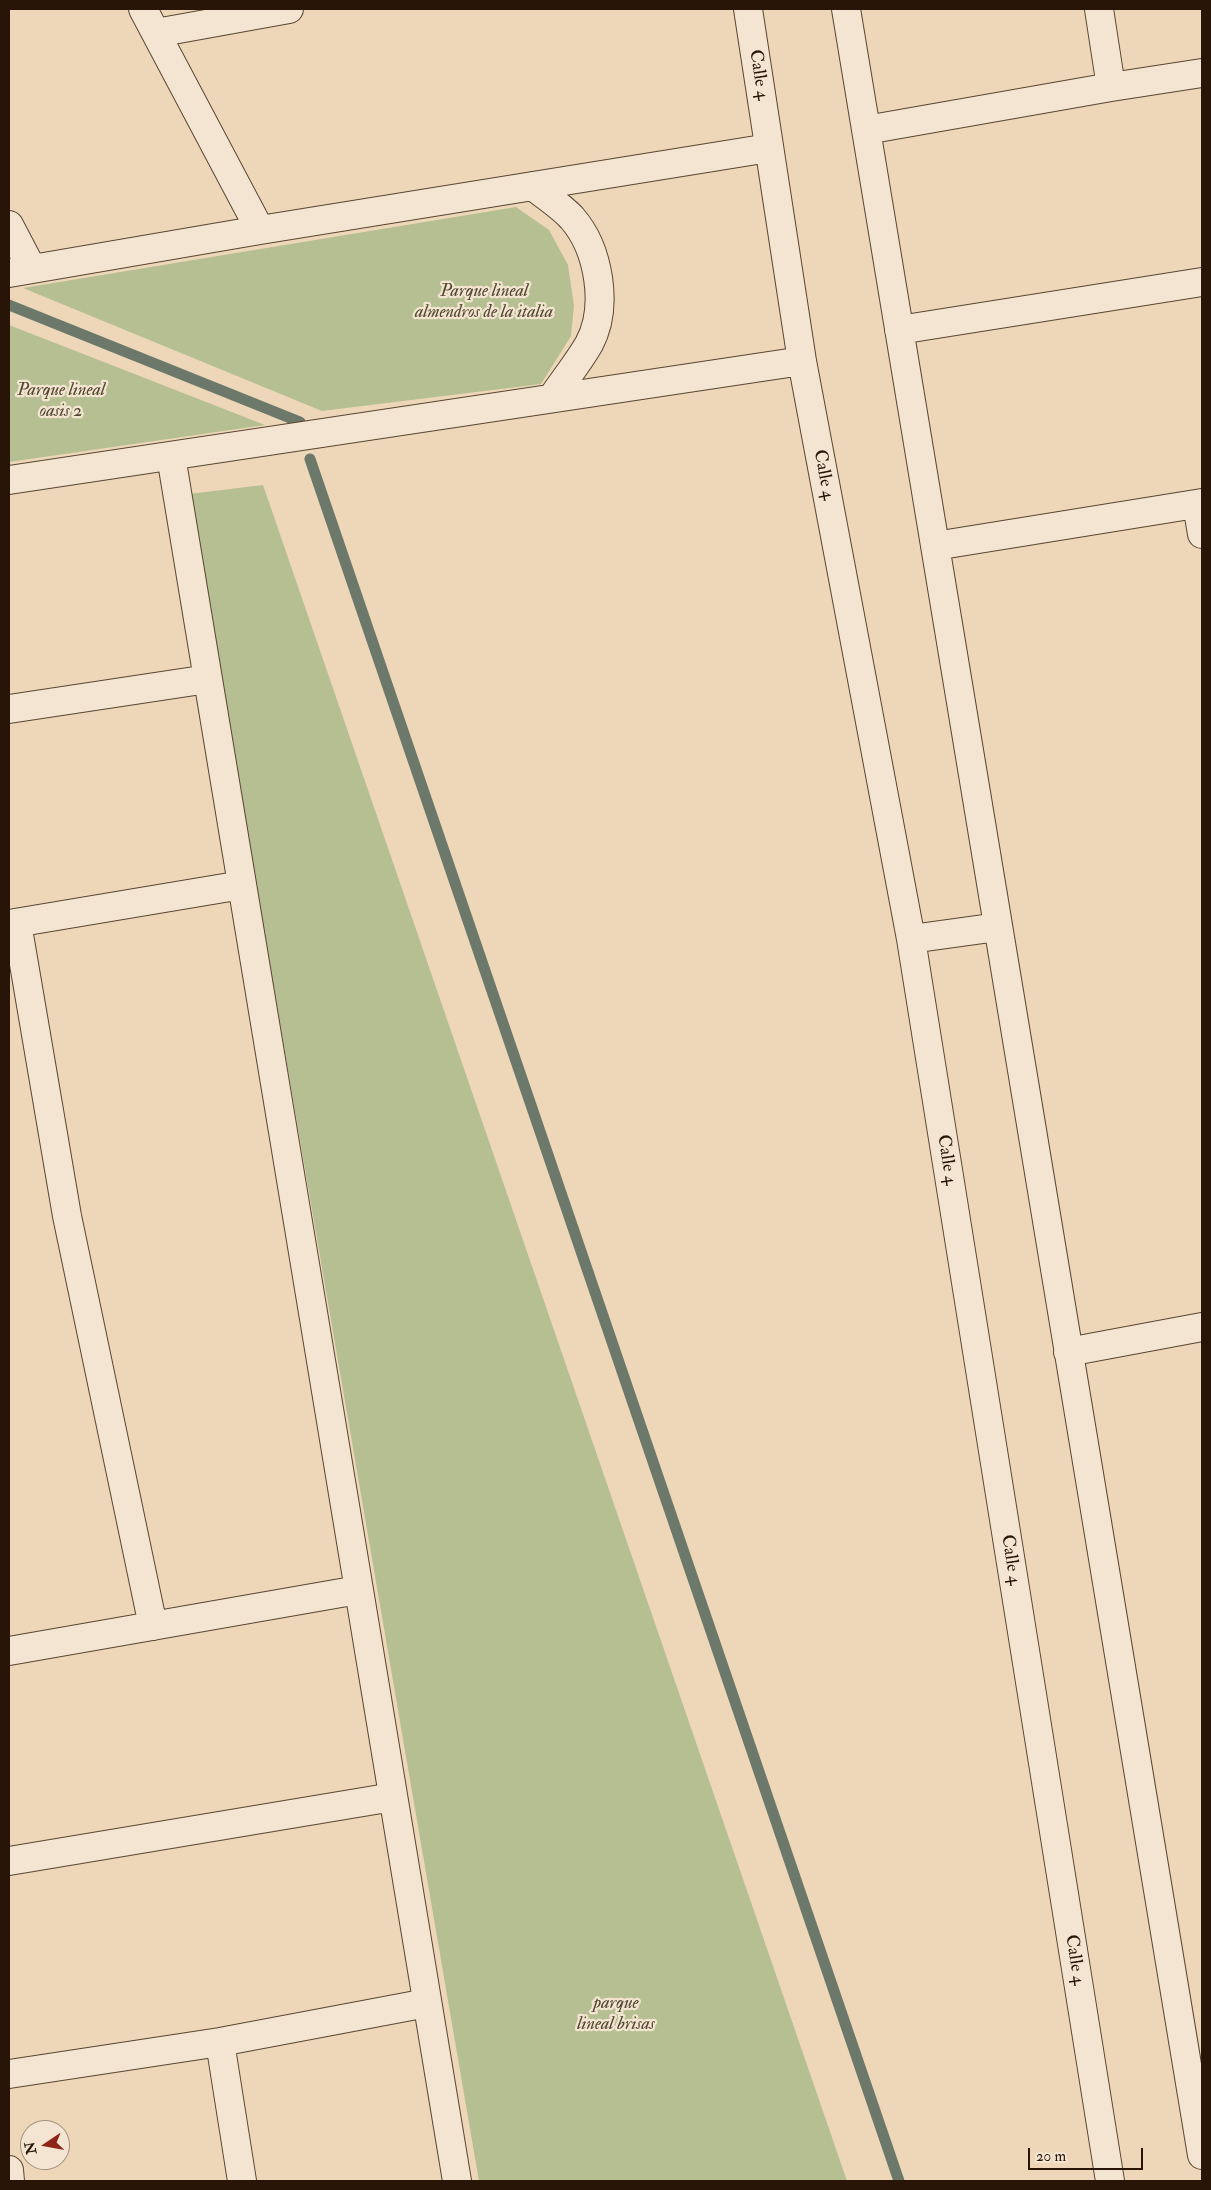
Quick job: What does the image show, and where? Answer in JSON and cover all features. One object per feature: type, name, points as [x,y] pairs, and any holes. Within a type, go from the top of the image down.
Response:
[{"type":"street","points":[[143,9],[260,230]]},
{"type":"street","points":[[156,33],[289,9]]},
{"type":"street","name":"Calle 4","points":[[748,9],[802,361],[911,939],[1110,2181]]},
{"type":"street","points":[[846,9],[1202,2154]]},
{"type":"street","points":[[1099,9],[1111,87]]},
{"type":"street","points":[[866,130],[1202,73]]},
{"type":"street","points":[[9,225],[21,271],[260,230],[769,148]]},
{"type":"street","points":[[533,186],[571,217],[587,240],[596,272],[600,310],[589,343],[552,398]]},
{"type":"street","points":[[898,330],[1202,282]]},
{"type":"street","points":[[9,480],[802,361]]},
{"type":"street","points":[[171,456],[457,2181]]},
{"type":"street","points":[[935,546],[1200,504],[1202,534]]},
{"type":"street","points":[[9,709],[208,678]]},
{"type":"street","points":[[152,1626],[67,1216],[13,923],[242,885]]},
{"type":"street","points":[[911,939],[998,927]]},
{"type":"street","points":[[1068,1352],[1202,1327]]},
{"type":"street","points":[[9,1651],[358,1590]]},
{"type":"street","points":[[9,1861],[393,1797]]},
{"type":"street","points":[[9,2074],[220,2042],[427,2003]]},
{"type":"street","points":[[220,2042],[242,2181]]},
{"type":"street","points":[[9,2170],[10,2181]]},
{"type":"green space","name":"Parque lineal almendros de la italia","points":[[516,207],[549,230],[568,265],[574,306],[571,336],[541,384],[322,411],[23,288]]},
{"type":"green space","name":"Parque lineal oasis 2","points":[[9,325],[265,425],[9,462]]},
{"type":"green space","name":"parque lineal brisas","points":[[263,485],[847,2181],[479,2181],[189,494]]},
{"type":"waterway","points":[[9,305],[300,422]]},
{"type":"waterway","points":[[310,459],[899,2181]]}]
